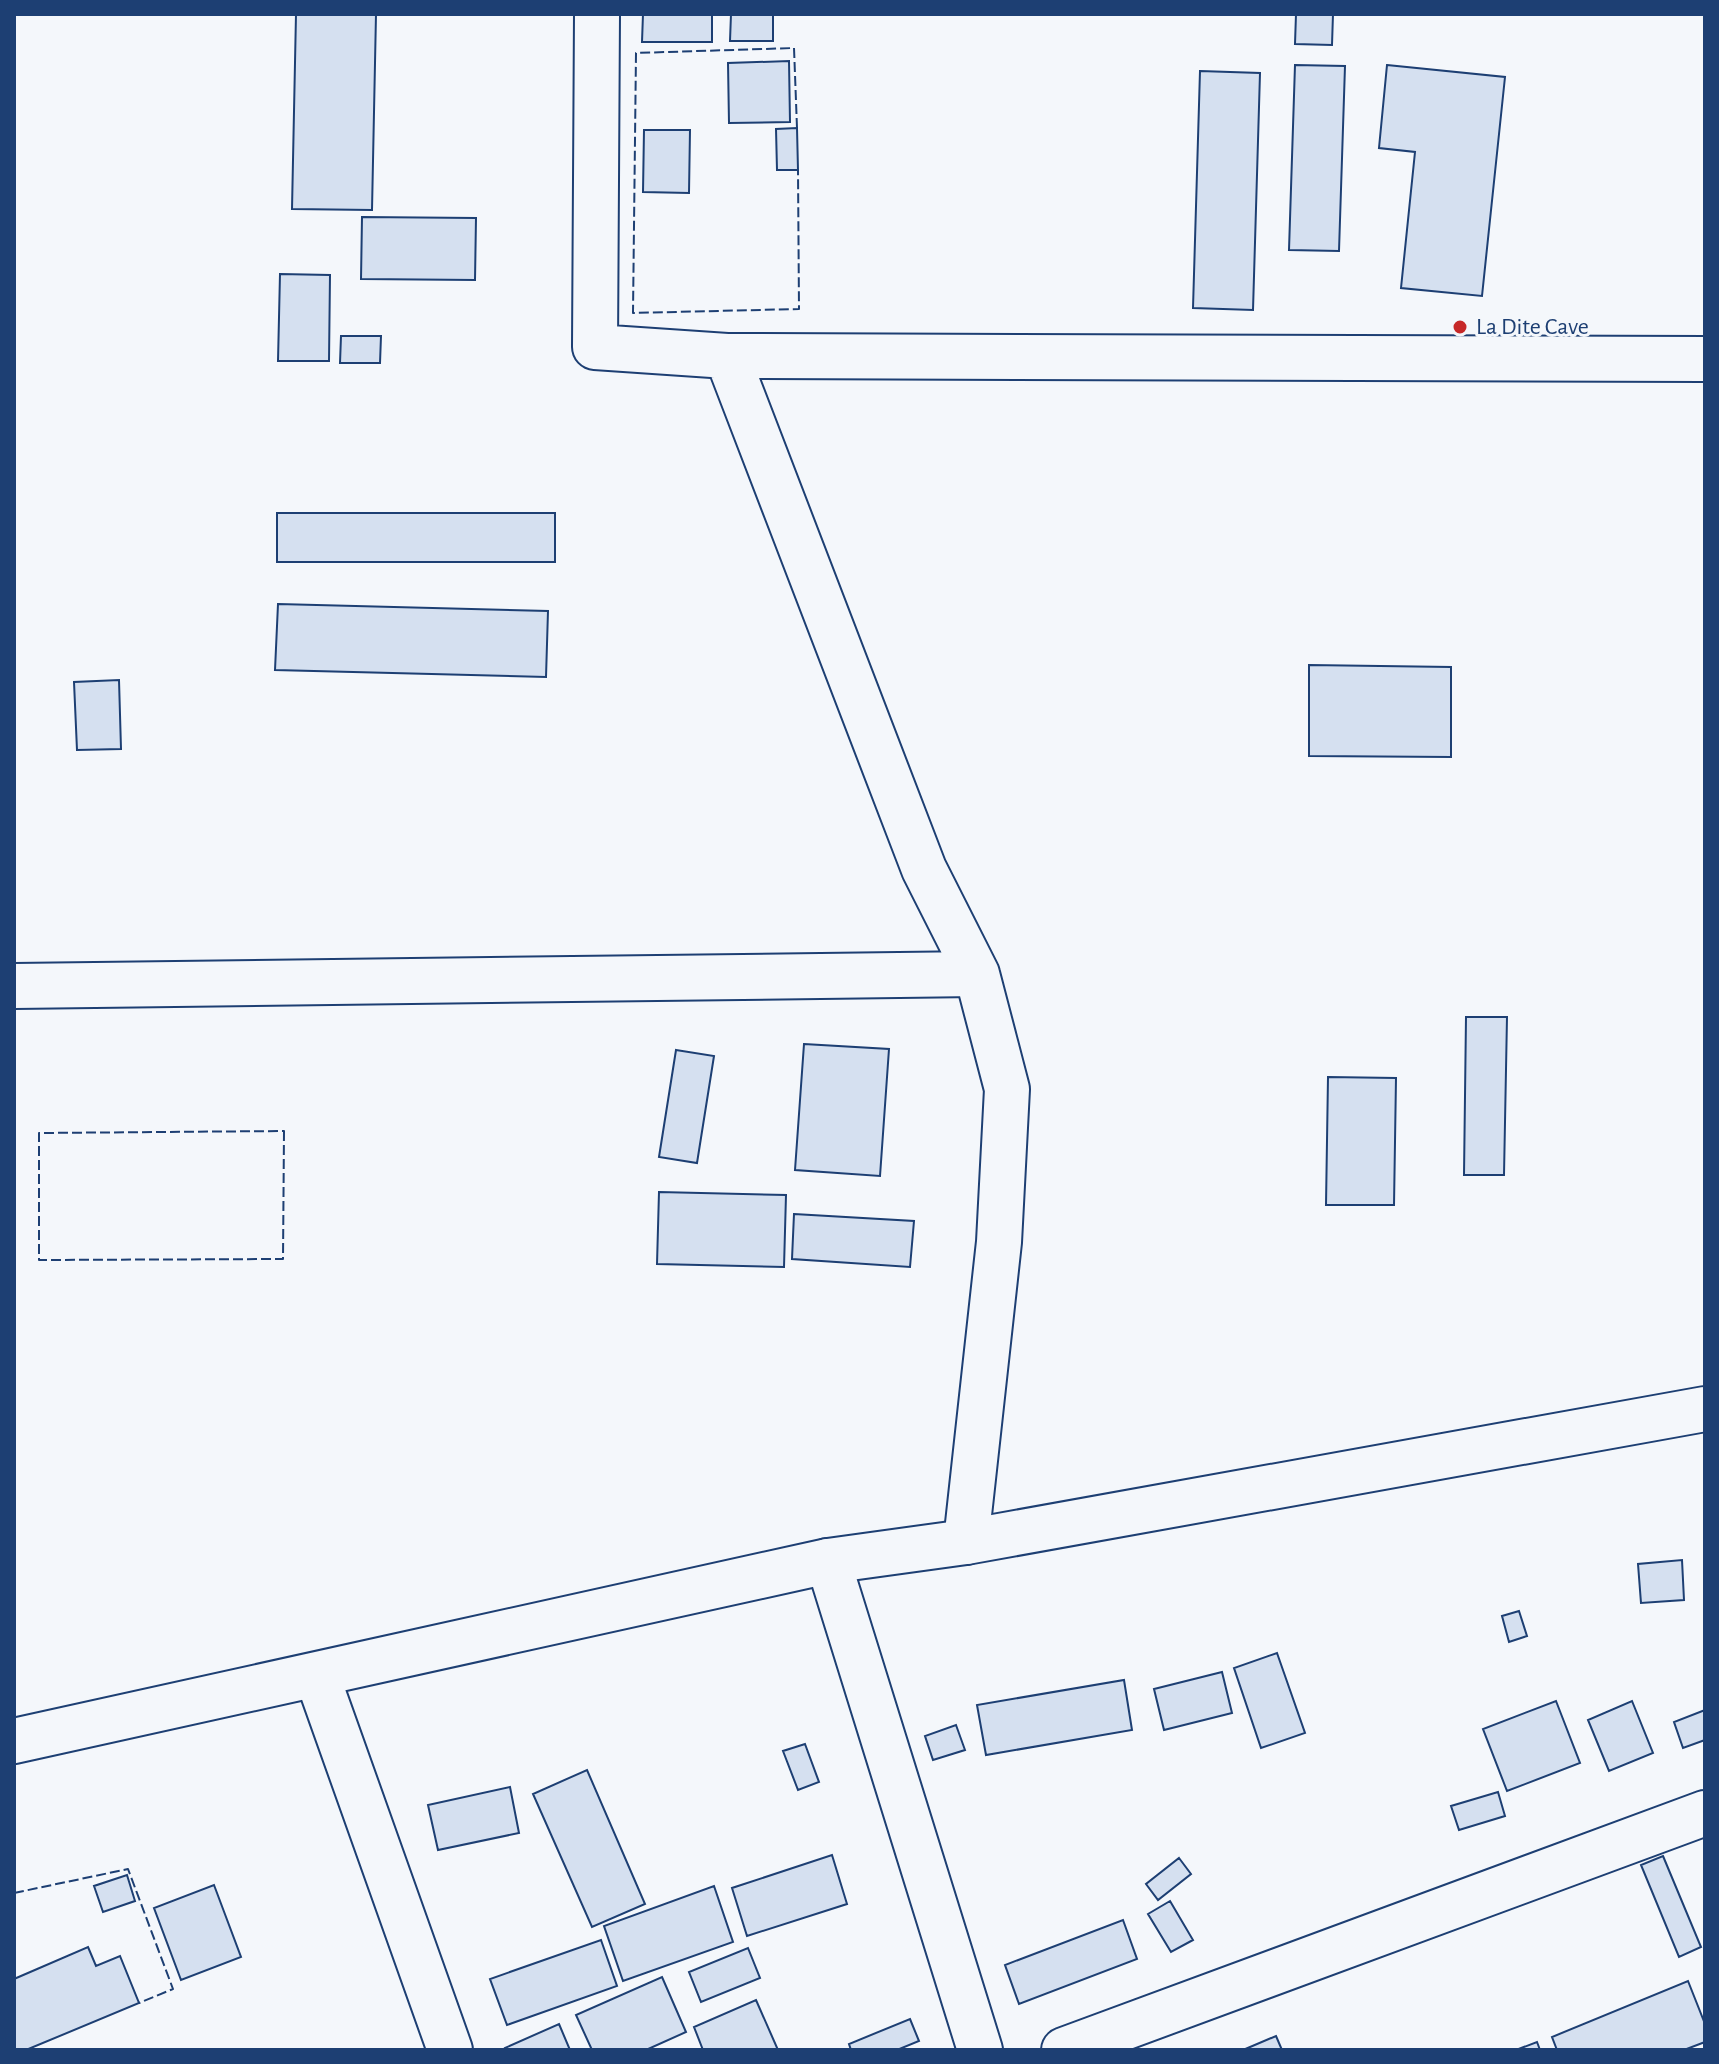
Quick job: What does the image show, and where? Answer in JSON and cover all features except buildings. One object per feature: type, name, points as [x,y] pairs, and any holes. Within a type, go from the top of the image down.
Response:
[{"type":"street","points":[[597,14],[595,347],[727,356],[1705,359]]},
{"type":"street","points":[[727,356],[924,869],[977,974],[1007,1089],[999,1242],[966,1542]]},
{"type":"street","points":[[14,986],[977,974]]},
{"type":"street","points":[[14,1741],[828,1561],[966,1542],[1705,1409]]},
{"type":"street","points":[[828,1561],[980,2050]]},
{"type":"street","points":[[317,1676],[450,2050]]},
{"type":"street","points":[[1064,2050],[1705,1813]]},
{"type":"fence","points":[[797,128],[794,48],[636,53],[633,313],[799,309],[798,170]]},
{"type":"fence","points":[[284,1131],[283,1259],[39,1260],[39,1133],[284,1131]]},
{"type":"fence","points":[[14,1893],[128,1869],[173,1989],[139,2003]]},
{"type":"place","name":"La Dite Cave","points":[[1460,327]]}]
